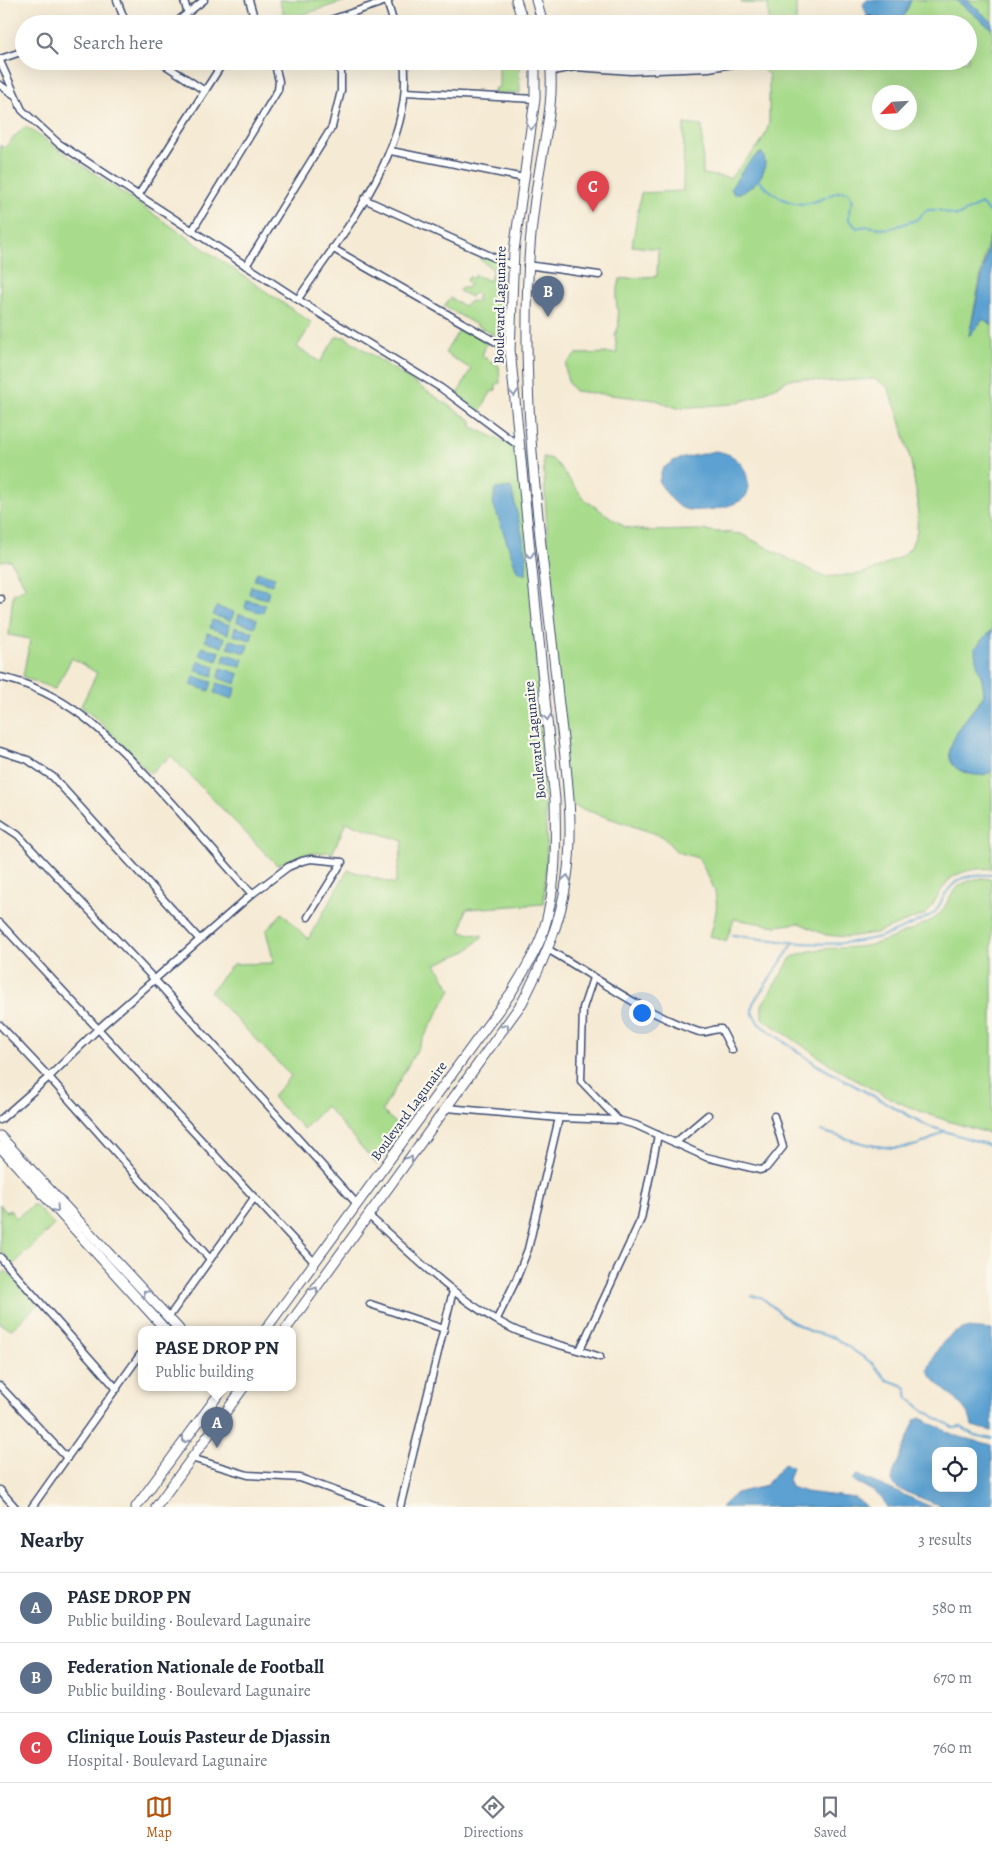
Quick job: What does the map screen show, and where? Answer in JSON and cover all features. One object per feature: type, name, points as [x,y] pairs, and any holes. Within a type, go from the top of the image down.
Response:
[{"type":"main road","points":[[516,0],[521,15]]},
{"type":"main road","points":[[536,0],[540,15]]},
{"type":"main road","name":"Boulevard Lagunaire","points":[[268,1326],[511,993],[535,952],[543,934],[556,855],[555,800],[510,350],[513,266],[535,99],[535,70]]},
{"type":"main road","name":"Boulevard Lagunaire","points":[[288,1326],[522,1003],[549,950],[567,879],[569,857],[568,798],[531,448],[526,327],[527,265],[537,183],[551,99],[552,71]]},
{"type":"main road","points":[[0,1136],[176,1326]]},
{"type":"main road","points":[[0,1147],[159,1326]]},
{"type":"main road","points":[[136,1507],[218,1391]]},
{"type":"main road","points":[[222,1391],[231,1404]]},
{"type":"main road","points":[[156,1507],[240,1391]]},
{"type":"street","points":[[117,0],[123,15]]},
{"type":"street","points":[[184,0],[187,11]]},
{"type":"street","points":[[183,15],[204,0]]},
{"type":"street","points":[[248,0],[253,15]]},
{"type":"street","points":[[348,15],[388,0],[392,15]]},
{"type":"street","points":[[15,54],[0,60],[2,72],[30,120],[48,136],[246,266],[441,388],[519,446]]},
{"type":"street","points":[[173,70],[205,90]]},
{"type":"street","points":[[138,196],[218,70]]},
{"type":"street","points":[[192,231],[278,90],[279,81],[276,70]]},
{"type":"street","points":[[246,266],[332,127],[341,91],[341,70]]},
{"type":"street","points":[[298,299],[364,199],[391,151],[398,131],[405,92],[404,70]]},
{"type":"street","points":[[552,71],[558,70]]},
{"type":"street","points":[[617,70],[657,70]]},
{"type":"street","points":[[0,85],[14,95]]},
{"type":"street","points":[[405,92],[535,99]]},
{"type":"street","points":[[391,151],[524,178]]},
{"type":"street","points":[[364,199],[513,266]]},
{"type":"street","points":[[332,248],[510,350]]},
{"type":"street","points":[[527,265],[599,275]]},
{"type":"street","points":[[0,678],[29,686],[50,695],[67,704],[99,728],[190,823],[252,894]]},
{"type":"street","points":[[0,751],[28,760],[54,777],[200,940]]},
{"type":"street","points":[[0,822],[18,835],[155,980],[357,1204]]},
{"type":"street","points":[[0,1120],[49,1077],[98,1029],[252,894],[288,867],[302,861],[342,862],[308,917]]},
{"type":"street","points":[[0,923],[315,1263]]},
{"type":"street","points":[[549,950],[593,978],[660,1015],[700,1032],[721,1030],[732,1050]]},
{"type":"street","points":[[593,978],[583,1014],[580,1081],[618,1120]]},
{"type":"street","points":[[0,1025],[49,1077],[210,1259]]},
{"type":"street","points":[[447,1108],[559,1118],[618,1120],[636,1125],[706,1157],[763,1170],[784,1147],[774,1116]]},
{"type":"street","points":[[675,1143],[708,1115]]},
{"type":"street","points":[[497,1319],[528,1250],[559,1118]]},
{"type":"street","points":[[580,1350],[641,1219],[658,1136]]},
{"type":"street","points":[[168,1318],[254,1198]]},
{"type":"street","points":[[369,1216],[453,1291],[497,1319],[533,1337],[600,1357]]},
{"type":"street","points":[[0,1258],[117,1389]]},
{"type":"street","points":[[400,1507],[453,1291]]},
{"type":"street","points":[[370,1304],[444,1329]]},
{"type":"street","points":[[32,1507],[138,1358]]},
{"type":"street","points":[[0,1386],[66,1458]]},
{"type":"street","points":[[191,1458],[248,1475],[300,1478],[380,1507]]},
{"type":"street","points":[[0,1490],[16,1507]]},
{"type":"green space","points":[[279,0],[348,0],[302,15],[284,15]]},
{"type":"green space","points":[[741,0],[796,0],[796,15],[769,15],[768,4],[742,3]]},
{"type":"green space","points":[[911,0],[956,0],[975,15],[905,15]]},
{"type":"green space","points":[[967,0],[992,0],[992,22]]},
{"type":"green space","points":[[977,17],[992,29],[992,229],[985,254],[969,335],[984,319],[992,325],[992,630],[989,635],[980,641],[981,675],[984,695],[956,732],[989,774],[992,770],[992,869],[975,869],[962,872],[948,881],[926,914],[876,933],[847,937],[826,935],[799,923],[776,926],[734,919],[726,942],[710,936],[716,912],[716,895],[710,879],[698,858],[677,852],[662,836],[562,802],[543,457],[552,459],[560,467],[585,500],[625,527],[648,531],[699,530],[741,534],[824,577],[859,574],[879,568],[905,554],[911,547],[917,531],[918,502],[911,462],[899,416],[887,386],[874,379],[826,382],[790,379],[756,397],[732,404],[677,408],[656,400],[575,391],[568,382],[566,364],[576,354],[617,353],[615,335],[619,325],[616,298],[620,279],[657,276],[658,249],[632,246],[641,193],[683,191],[684,124],[702,126],[703,174],[730,178],[760,144],[769,123],[769,75],[763,70],[977,70]],"holes":[[[759,153],[762,153],[763,173],[752,186],[743,192],[734,194],[732,192],[736,181]]]},
{"type":"green space","points":[[499,70],[519,70],[520,93],[495,93],[494,89],[499,87]]},
{"type":"green space","points":[[25,126],[312,323],[297,347],[320,362],[336,337],[345,337],[472,421],[472,427],[526,452],[547,848],[544,904],[466,909],[461,932],[483,936],[467,951],[436,964],[451,990],[382,1111],[404,1130],[377,1165],[326,1106],[304,1129],[272,1097],[291,1076],[210,992],[233,964],[274,963],[266,931],[282,913],[308,939],[348,870],[395,884],[403,841],[346,822],[333,852],[303,854],[277,865],[171,756],[150,773],[100,722],[81,706],[97,673],[72,658],[55,689],[23,677],[30,639],[9,635],[13,594],[26,588],[10,560],[0,561],[0,145],[4,148]]},
{"type":"green space","points":[[483,256],[502,262],[497,337],[444,306],[450,298],[464,306],[471,301],[479,302],[476,299],[478,294],[476,292],[471,297],[459,291],[461,288],[467,288],[470,283],[466,281],[470,276],[473,279],[475,275],[490,281],[493,269],[479,259]]},
{"type":"green space","points":[[461,327],[487,342],[482,356],[499,366],[500,383],[496,384],[496,390],[491,392],[480,412],[457,395],[471,369],[445,353]]},
{"type":"green space","points":[[982,878],[992,879],[992,1134],[926,1113],[886,1096],[832,1065],[762,1018],[762,1005],[791,958],[820,949],[871,945],[900,935],[937,917],[954,891],[969,881]]},
{"type":"green space","points":[[0,1204],[6,1212],[10,1210],[16,1218],[34,1204],[54,1225],[13,1265],[0,1250]]},
{"type":"green space","points":[[6,1271],[38,1304],[12,1329],[0,1324],[0,1276]]},
{"type":"water","points":[[867,0],[911,0],[905,15],[867,15],[863,4]]},
{"type":"water","points":[[956,0],[967,0],[992,22],[992,29]]},
{"type":"water","points":[[762,153],[765,166],[758,180],[747,190],[734,194],[731,188],[741,173],[757,155]]},
{"type":"water","points":[[992,229],[992,325],[983,319],[969,336]]},
{"type":"water","points":[[715,451],[733,457],[745,470],[748,490],[745,497],[733,504],[715,509],[688,510],[682,508],[672,500],[659,482],[662,469],[675,460]]},
{"type":"water","points":[[511,487],[527,555],[526,575],[517,571],[493,503],[495,489]]},
{"type":"water","points":[[257,572],[275,577],[272,585],[254,580]]},
{"type":"water","points":[[251,586],[269,591],[267,599],[249,594]]},
{"type":"water","points":[[247,600],[265,605],[263,613],[245,608]]},
{"type":"water","points":[[216,607],[234,612],[231,621],[213,615]]},
{"type":"water","points":[[239,614],[257,619],[255,627],[237,622]]},
{"type":"water","points":[[212,620],[230,625],[228,634],[210,628]]},
{"type":"water","points":[[235,627],[253,632],[251,640],[233,635]]},
{"type":"water","points":[[992,630],[992,770],[985,774],[976,775],[956,768],[950,759],[950,749],[954,738],[984,695],[975,648]]},
{"type":"water","points":[[207,633],[225,638],[222,647],[205,641]]},
{"type":"water","points":[[230,640],[248,645],[246,653],[228,648]]},
{"type":"water","points":[[202,647],[220,652],[217,661],[199,655]]},
{"type":"water","points":[[225,654],[243,659],[241,667],[223,662]]},
{"type":"water","points":[[198,661],[215,667],[213,676],[195,670]]},
{"type":"water","points":[[221,668],[239,674],[236,684],[218,678]]},
{"type":"water","points":[[194,676],[212,682],[209,691],[191,685]]},
{"type":"water","points":[[217,683],[236,688],[232,699],[214,693]]},
{"type":"water","points":[[966,1328],[992,1330],[992,1431],[972,1426],[970,1417],[965,1410],[938,1384],[928,1370],[942,1344],[952,1334]]},
{"type":"water","points":[[920,1418],[956,1436],[992,1445],[992,1507],[944,1507],[898,1489],[892,1482],[893,1474],[915,1420]]},
{"type":"water","points":[[785,1463],[792,1467],[788,1480],[791,1487],[806,1492],[855,1498],[867,1507],[721,1507],[736,1493],[765,1486]]},
{"type":"water","points":[[857,1475],[932,1507],[886,1507],[877,1494],[852,1480]]},
{"type":"waterway","points":[[757,179],[777,196],[793,203],[810,203],[836,193],[848,192],[853,201],[849,211],[849,220],[857,228],[866,226],[888,229],[916,220],[927,210],[938,210],[957,216],[981,204],[992,215]]},
{"type":"waterway","points":[[733,935],[784,942],[818,944],[853,942],[878,937],[933,914],[946,893],[962,878],[976,875],[992,875]]},
{"type":"waterway","points":[[793,944],[753,1003],[752,1012],[759,1024],[817,1065],[928,1126],[992,1146]]},
{"type":"waterway","points":[[821,1131],[866,1144],[890,1148],[917,1145],[945,1131]]},
{"type":"waterway","points":[[751,1296],[761,1297],[789,1320],[812,1332],[835,1338],[872,1363],[887,1380],[906,1388],[908,1398],[926,1412],[954,1428],[961,1427],[974,1435],[992,1439]]},
{"type":"place","name":"Clinique Louis Pasteur de Djassin","points":[[593,212]]},
{"type":"place","name":"Federation Nationale de Football","points":[[548,317]]},
{"type":"place","name":"PASE DROP PN","points":[[217,1448]]}]
